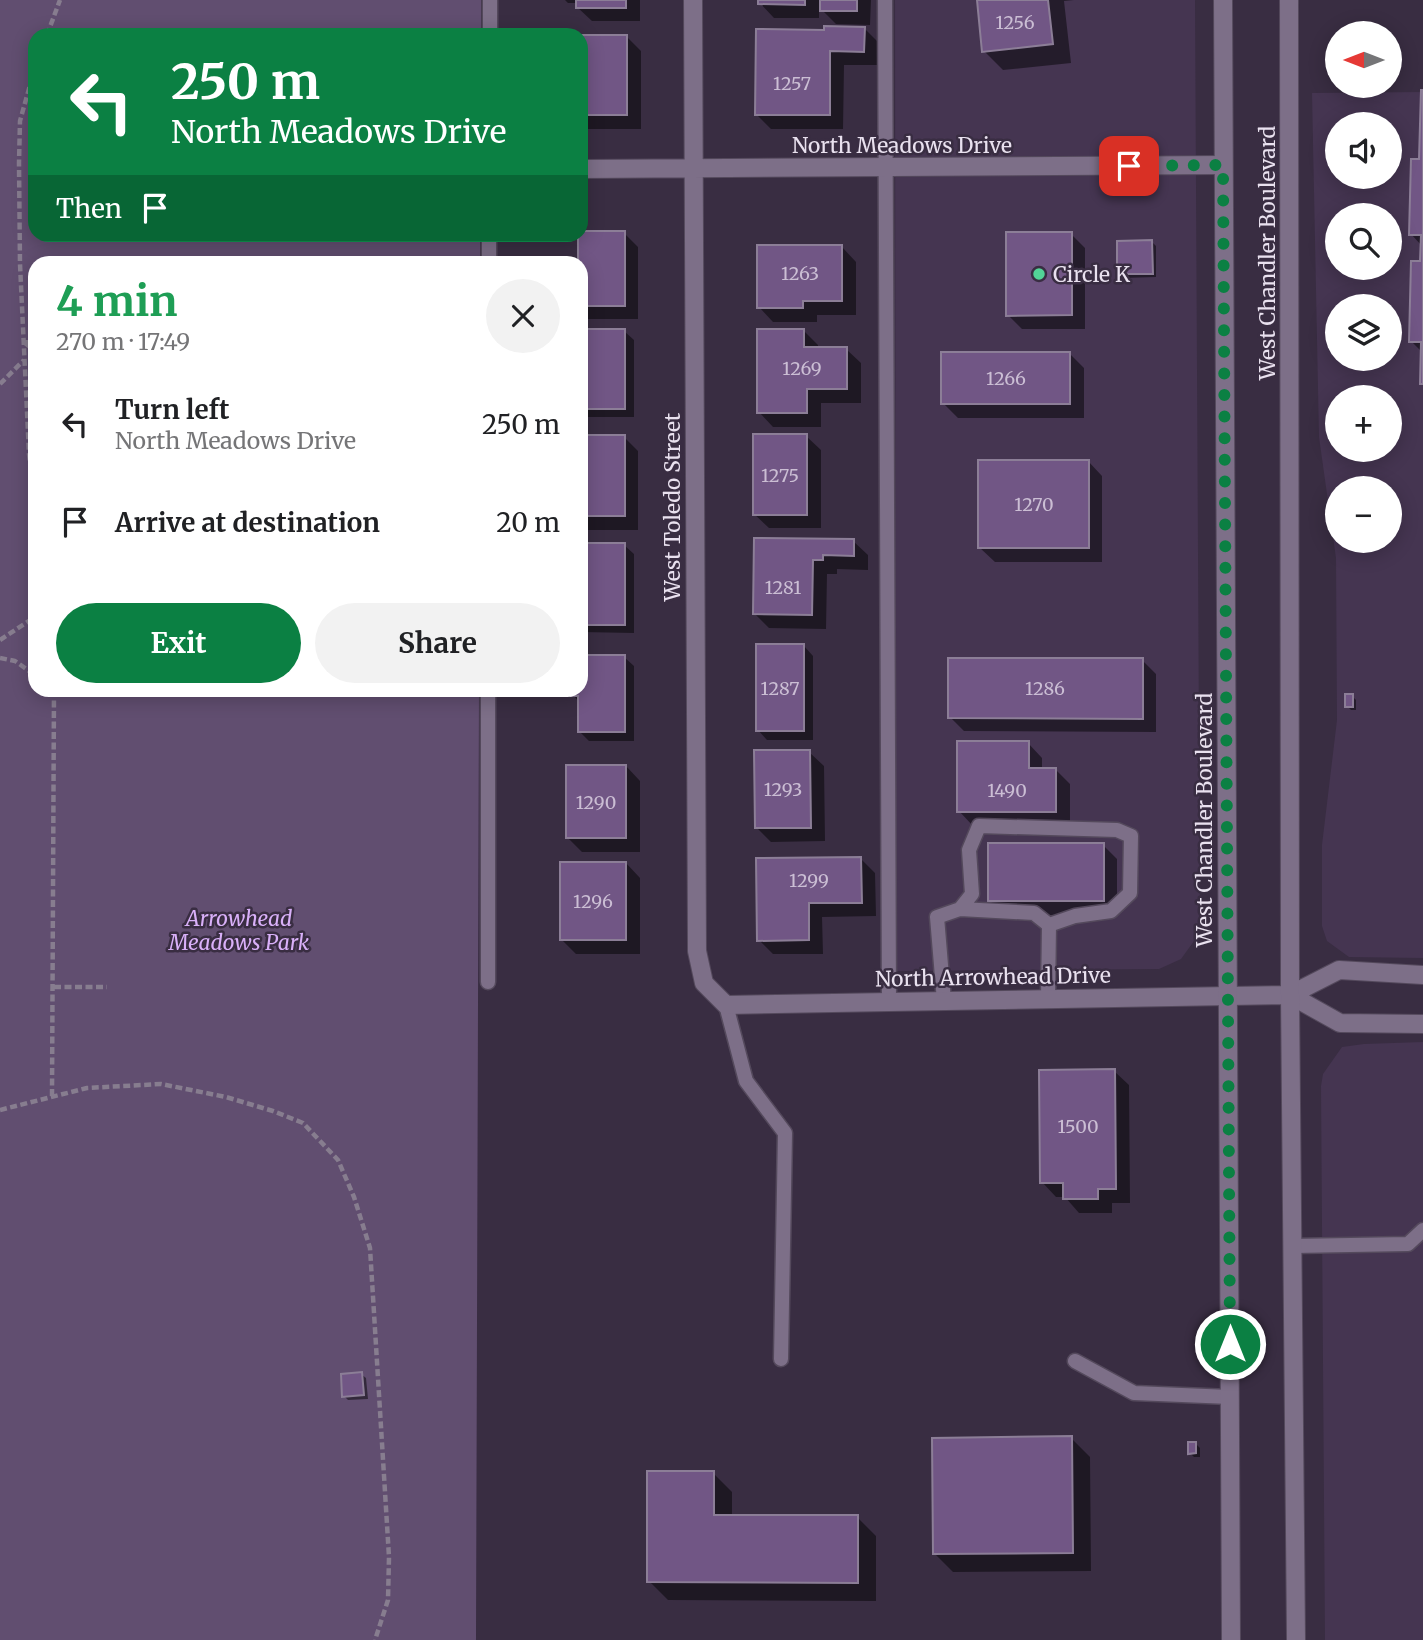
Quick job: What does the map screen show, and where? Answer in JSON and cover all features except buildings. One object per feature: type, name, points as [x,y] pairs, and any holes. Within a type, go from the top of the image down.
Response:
[{"type":"main road","name":"West Toledo Street","points":[[693,0],[697,951],[704,983],[726,1005]]},
{"type":"main road","name":"West Chandler Boulevard","points":[[1223,0],[1231,1640]]},
{"type":"main road","name":"West Chandler Boulevard","points":[[1289,0],[1290,995],[1296,1640]]},
{"type":"main road","name":"North Meadows Drive","points":[[588,169],[1223,165]]},
{"type":"main road","points":[[1290,995],[1339,970],[1423,975]]},
{"type":"main road","points":[[1290,995],[1340,1023],[1423,1024]]},
{"type":"main road","name":"North Arrowhead Drive","points":[[726,1005],[1290,995]]},
{"type":"lane","points":[[490,0],[490,28]]},
{"type":"lane","points":[[886,0],[889,1002]]},
{"type":"lane","points":[[488,697],[488,982]]},
{"type":"lane","points":[[960,909],[972,894],[969,850],[979,826],[1117,830],[1131,836],[1130,893],[1111,911],[1075,916],[1049,925]]},
{"type":"lane","points":[[944,1001],[937,917],[960,909],[1034,913],[1049,925]]},
{"type":"lane","points":[[1048,999],[1049,925]]},
{"type":"lane","points":[[726,1005],[746,1081],[785,1133],[781,1359]]},
{"type":"lane","points":[[1293,1247],[1408,1244],[1423,1230]]},
{"type":"lane","points":[[1075,1361],[1134,1393],[1230,1397]]},
{"type":"path","points":[[50,28],[60,0]]},
{"type":"path","points":[[28,92],[20,121],[20,264],[28,430]]},
{"type":"path","points":[[24,342],[28,342]]},
{"type":"path","points":[[24,342],[28,345]]},
{"type":"path","points":[[0,384],[25,359]]},
{"type":"path","points":[[0,639],[28,621]]},
{"type":"path","points":[[0,658],[15,661],[28,670]]},
{"type":"path","points":[[52,1096],[54,697]]},
{"type":"path","points":[[54,988],[107,987]]},
{"type":"path","points":[[0,1110],[86,1088],[161,1084],[226,1097],[303,1123],[338,1160],[354,1197],[370,1248],[389,1557],[388,1600],[375,1640]]},
{"type":"shaded area","points":[[895,0],[1195,0],[1200,921],[1194,941],[1181,959],[1159,969],[896,971]]},
{"type":"shaded area","points":[[1402,92],[1423,92],[1423,958],[1349,957],[1327,941],[1322,926],[1322,845],[1337,720],[1335,553],[1402,553],[1402,476],[1325,476],[1325,480],[1319,437],[1312,93],[1325,93],[1325,98],[1402,98]]},
{"type":"shaded area","points":[[1423,1042],[1423,1640],[1325,1640],[1321,1086],[1323,1074],[1342,1047]]},
{"type":"green space","name":"Arrowhead Meadows Park","points":[[0,0],[481,0],[481,28],[28,28],[28,242],[480,242],[480,256],[28,256],[28,697],[479,697],[476,1640],[0,1640]]},
{"type":"place","name":"Circle K","points":[[1039,274]]},
{"type":"route","points":[[1129,166],[1223,165],[1230,1344]]}]
